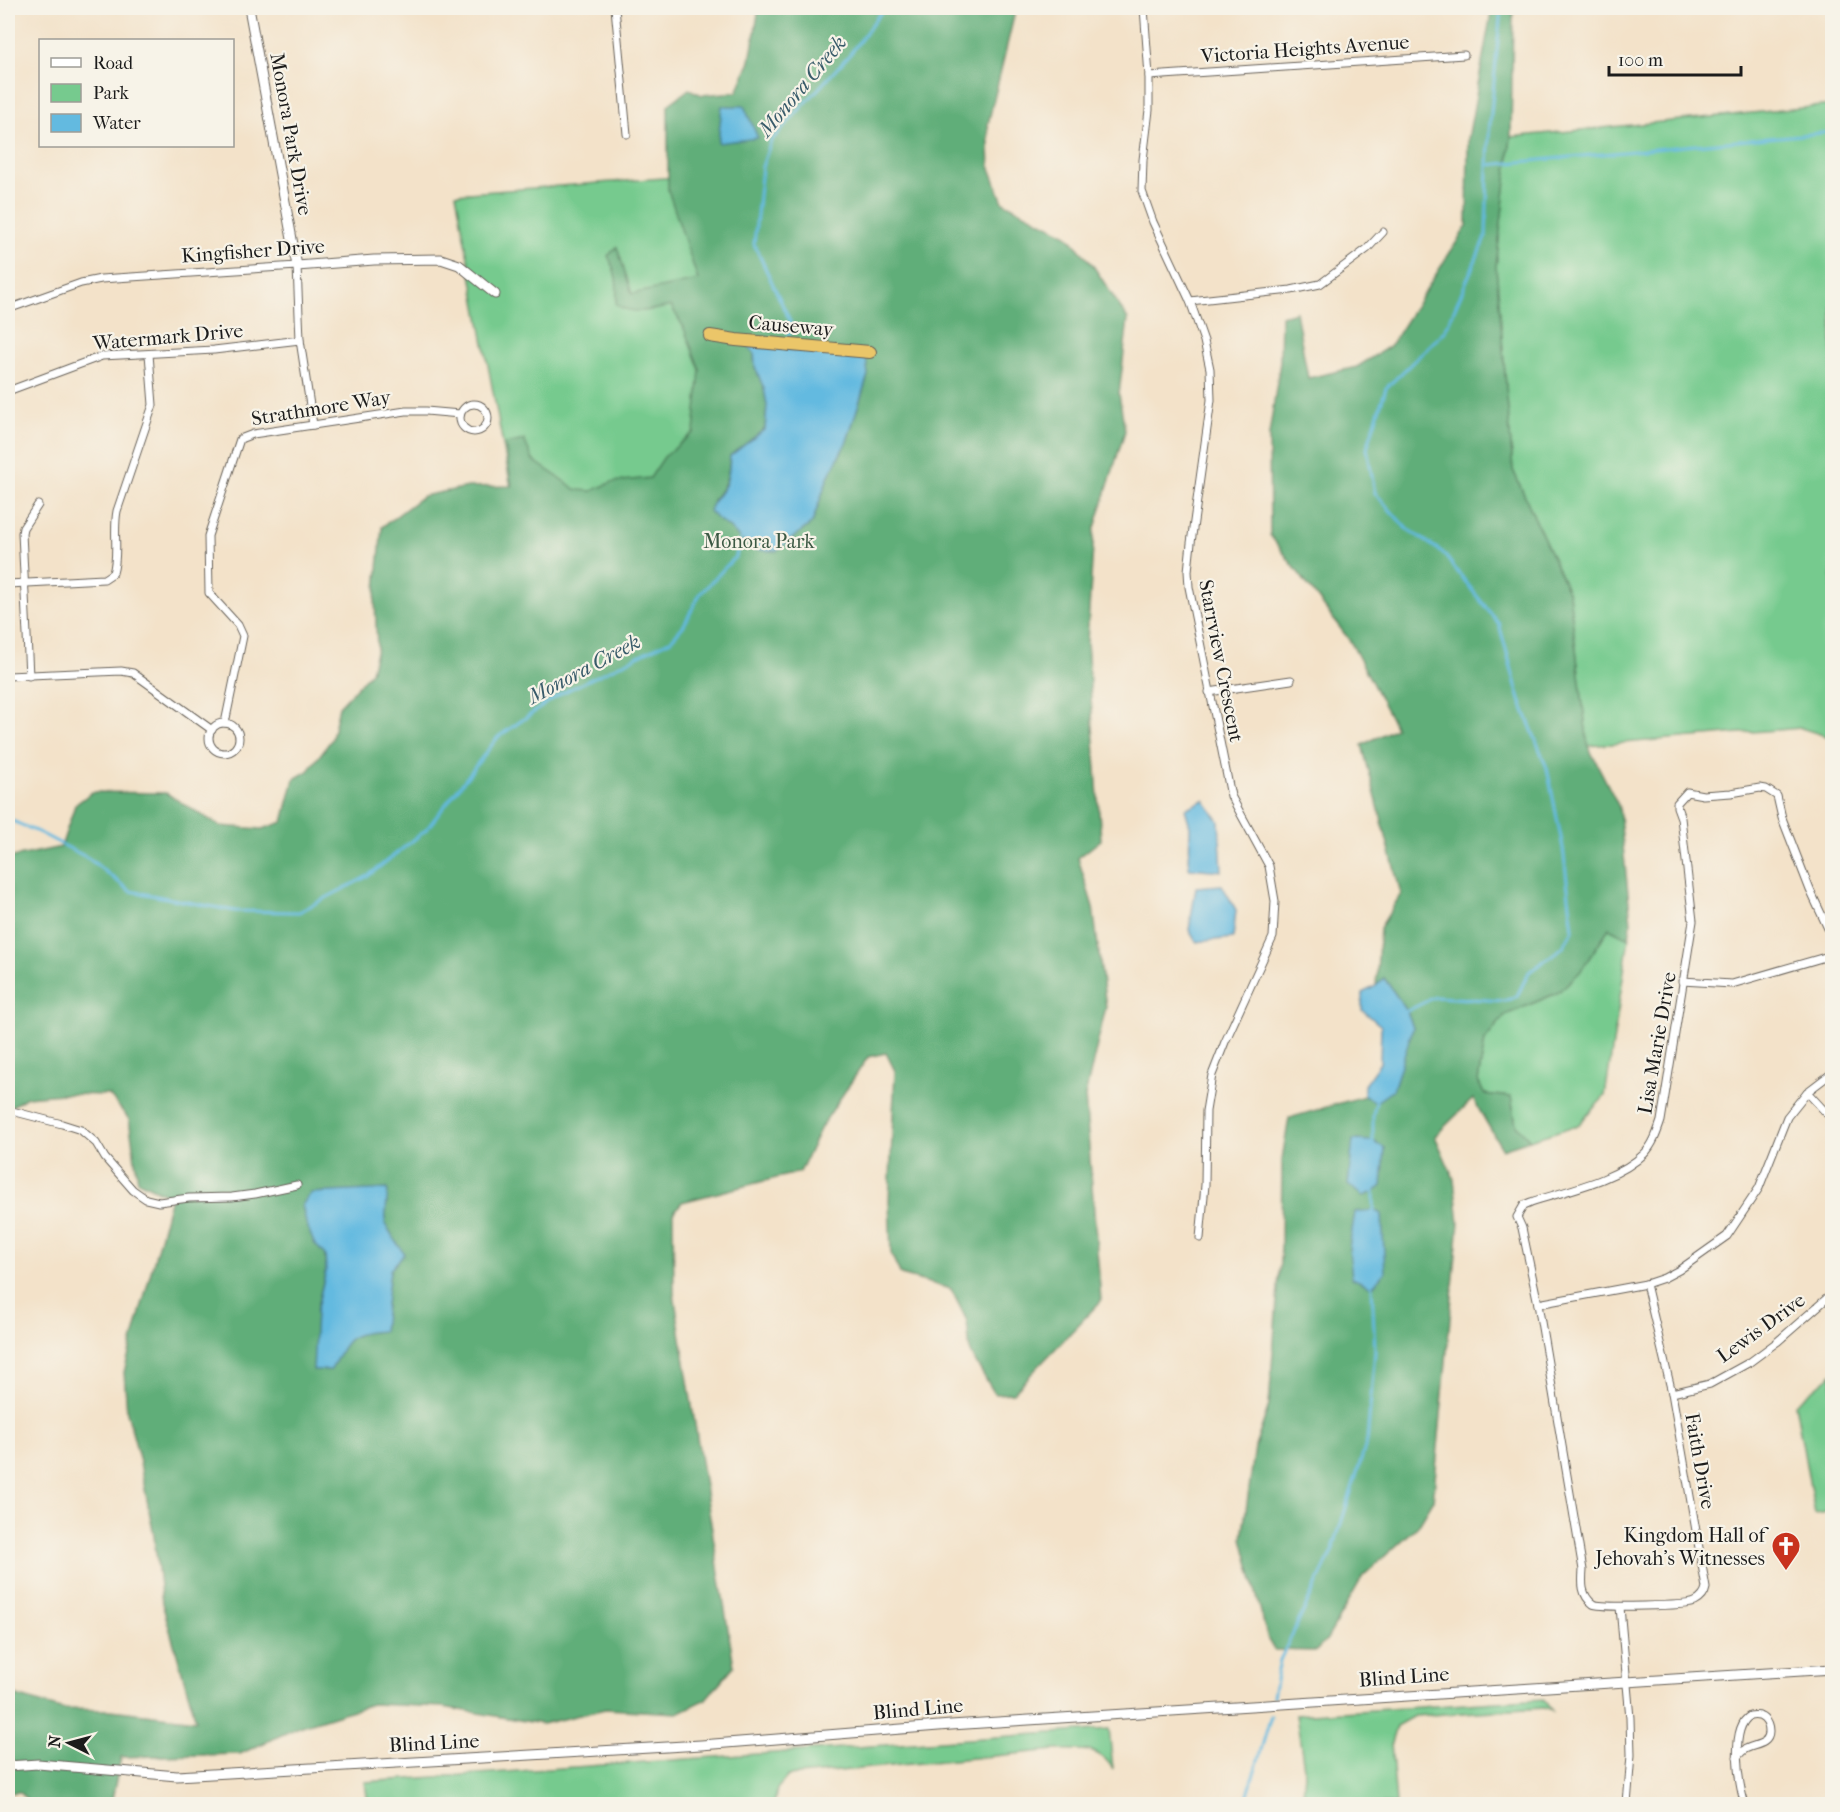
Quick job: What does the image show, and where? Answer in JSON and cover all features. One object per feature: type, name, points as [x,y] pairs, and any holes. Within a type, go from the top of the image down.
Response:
[{"type":"highway","name":"Causeway","points":[[710,336],[870,352]]},
{"type":"street","name":"Monora Park Drive","points":[[249,8],[297,266]]},
{"type":"street","points":[[615,8],[627,134]]},
{"type":"street","name":"Starrview Crescent","points":[[1144,8],[1149,110],[1143,160],[1143,191],[1153,222],[1190,301],[1204,341],[1211,382],[1211,400],[1188,571],[1192,608],[1231,796],[1269,866],[1275,901],[1273,937],[1212,1075],[1206,1111],[1205,1185],[1200,1238]]},
{"type":"street","name":"Victoria Heights Avenue","points":[[1149,76],[1464,55]]},
{"type":"street","points":[[1190,301],[1291,290],[1320,284],[1367,249],[1383,232]]},
{"type":"street","name":"Kingfisher Drive","points":[[8,309],[81,283],[101,279],[374,260],[441,259],[449,261],[465,269],[495,294]]},
{"type":"street","points":[[297,266],[300,340],[313,424]]},
{"type":"street","name":"Watermark Drive","points":[[8,391],[102,356],[257,346],[300,340]]},
{"type":"street","points":[[8,584],[104,579],[112,573],[115,560],[114,528],[117,511],[153,405],[149,354]]},
{"type":"street","name":"Strathmore Way","points":[[479,404],[487,410],[488,423],[482,430],[471,432],[463,426],[460,414],[467,406],[479,404]]},
{"type":"street","name":"Strathmore Way","points":[[225,723],[243,636],[238,625],[208,590],[208,536],[240,439],[247,435],[406,411],[460,414]]},
{"type":"street","points":[[29,675],[23,528],[38,505]]},
{"type":"street","points":[[8,676],[121,671],[133,673],[212,730]]},
{"type":"street","points":[[1209,692],[1291,680]]},
{"type":"street","points":[[225,723],[234,727],[239,735],[238,745],[232,752],[221,753],[214,749],[209,740],[212,730],[225,723]]},
{"type":"street","name":"Lisa Marie Drive","points":[[1620,1607],[1597,1606],[1588,1599],[1582,1587],[1583,1570],[1538,1304],[1522,1228],[1517,1217],[1518,1213],[1524,1205],[1600,1180],[1634,1162],[1645,1154],[1656,1138],[1661,1121],[1693,921],[1681,818],[1677,807],[1677,803],[1687,792],[1712,794],[1760,788],[1777,796],[1782,818],[1810,890],[1833,937]]},
{"type":"street","points":[[1682,981],[1732,984],[1833,955]]},
{"type":"street","points":[[1538,1304],[1646,1284],[1664,1278],[1727,1236],[1759,1188],[1786,1117],[1807,1092],[1833,1072]]},
{"type":"street","points":[[1807,1092],[1833,1119]]},
{"type":"street","points":[[8,1110],[81,1130],[96,1143],[105,1158],[133,1191],[146,1199],[159,1202],[189,1198],[232,1197],[297,1185]]},
{"type":"street","name":"Faith Drive","points":[[1620,1607],[1694,1603],[1705,1594],[1707,1588],[1672,1393],[1646,1284]]},
{"type":"street","name":"Lewis Drive","points":[[1672,1393],[1710,1384],[1750,1362],[1777,1342],[1833,1293]]},
{"type":"street","points":[[1620,1607],[1630,1718],[1631,1755],[1626,1804]]},
{"type":"street","name":"Blind Line","points":[[8,1766],[38,1764],[189,1775],[702,1746],[951,1725],[1833,1669]]},
{"type":"street","points":[[1737,1757],[1744,1750],[1767,1740],[1769,1728],[1765,1719],[1760,1716],[1750,1716],[1741,1725],[1737,1757],[1740,1791],[1744,1804]]},
{"type":"green space","points":[[759,8],[1016,8],[988,124],[990,168],[1003,202],[1067,235],[1092,264],[1128,319],[1119,394],[1125,431],[1094,531],[1087,642],[1101,840],[1078,858],[1093,907],[1106,1007],[1085,1096],[1101,1301],[1013,1393],[995,1394],[970,1353],[967,1321],[951,1289],[901,1275],[891,1254],[889,1201],[895,1071],[886,1053],[868,1057],[821,1127],[800,1172],[682,1202],[673,1213],[674,1294],[734,1666],[705,1700],[678,1713],[605,1709],[542,1724],[443,1707],[372,1704],[299,1727],[240,1754],[121,1757],[111,1804],[31,1804],[20,1792],[8,1793],[8,1686],[17,1696],[61,1709],[111,1710],[196,1720],[162,1603],[154,1536],[139,1458],[127,1412],[124,1372],[171,1197],[138,1181],[129,1119],[109,1095],[62,1094],[27,1097],[8,1107],[8,858],[61,847],[75,805],[92,792],[166,793],[220,826],[262,829],[283,822],[294,779],[308,771],[332,739],[339,706],[371,672],[377,648],[375,600],[382,527],[423,496],[468,487],[512,486],[505,444],[524,440],[533,460],[577,490],[592,491],[612,482],[650,478],[664,457],[694,432],[700,370],[683,326],[671,306],[635,311],[616,304],[616,279],[608,256],[617,247],[632,294],[698,280],[668,190],[668,105],[689,89],[702,95],[737,92],[750,61]],"holes":[[[748,346],[868,375],[847,441],[828,477],[812,523],[776,551],[740,539],[716,518],[713,500],[726,480],[730,456],[765,429],[767,405],[764,388],[755,367],[754,353]],[[385,1224],[403,1254],[390,1270],[383,1331],[364,1332],[348,1339],[316,1312],[326,1270],[325,1255]]]},
{"type":"green space","points":[[1492,8],[1516,8],[1513,13],[1511,137],[1496,266],[1513,470],[1569,594],[1588,746],[1619,807],[1631,922],[1629,938],[1609,928],[1580,972],[1557,993],[1505,1015],[1485,1040],[1478,1081],[1484,1094],[1511,1097],[1516,1125],[1530,1140],[1502,1149],[1473,1099],[1435,1136],[1454,1179],[1459,1222],[1433,1501],[1418,1526],[1363,1576],[1327,1639],[1316,1651],[1274,1650],[1268,1640],[1242,1538],[1255,1447],[1269,1405],[1281,1248],[1282,1159],[1289,1118],[1364,1096],[1376,1101],[1393,1089],[1413,1028],[1407,1011],[1384,978],[1376,986],[1380,928],[1401,894],[1362,745],[1396,728],[1350,641],[1270,535],[1269,435],[1280,362],[1281,316],[1296,312],[1308,378],[1357,367],[1390,346],[1467,226],[1468,139]]},
{"type":"green space","points":[[1832,105],[1832,738],[1801,728],[1588,746],[1569,594],[1513,470],[1496,266],[1511,137]]},
{"type":"green space","points":[[925,158],[572,814],[456,194]]},
{"type":"green space","points":[[1609,928],[1629,938],[1605,1096],[1578,1125],[1530,1140],[1516,1125],[1511,1097],[1484,1094],[1478,1081],[1485,1040],[1505,1015],[1557,993],[1589,958]]},
{"type":"green space","points":[[1832,1374],[1832,1511],[1815,1514],[1795,1404]]},
{"type":"green space","points":[[1543,1699],[1552,1711],[1544,1708],[1414,1716],[1396,1726],[1391,1742],[1396,1804],[1302,1804],[1305,1774],[1296,1715]]},
{"type":"green space","points":[[1109,1729],[1113,1769],[1102,1756],[1095,1753],[1080,1750],[1055,1750],[788,1776],[777,1789],[774,1804],[368,1804],[365,1782]]},
{"type":"water","points":[[722,106],[744,106],[758,138],[718,143]]},
{"type":"water","points":[[747,345],[866,357],[868,375],[847,441],[828,477],[812,523],[776,551],[756,550],[709,511],[726,482],[730,456],[765,429],[767,405],[764,389],[755,367],[754,353]]},
{"type":"water","points":[[1204,800],[1219,821],[1222,871],[1189,868],[1190,826],[1185,809]]},
{"type":"water","points":[[1222,885],[1236,910],[1233,938],[1196,942],[1189,930],[1196,887]]},
{"type":"water","points":[[1384,978],[1407,1011],[1413,1028],[1393,1090],[1376,1102],[1364,1096],[1364,1085],[1380,1063],[1381,1026],[1362,1010],[1362,993],[1376,986]]},
{"type":"water","points":[[1353,1140],[1373,1141],[1385,1148],[1382,1186],[1364,1196],[1348,1185]]},
{"type":"water","points":[[388,1189],[385,1224],[404,1254],[390,1270],[383,1331],[355,1336],[345,1345],[331,1370],[313,1370],[316,1312],[326,1270],[325,1255],[314,1243],[302,1205],[311,1193]]},
{"type":"water","points":[[1374,1210],[1382,1214],[1385,1272],[1372,1287],[1352,1278],[1349,1248],[1355,1212]]},
{"type":"waterway","name":"Monora Creek","points":[[788,341],[790,321],[754,244],[762,167],[771,141],[850,54],[884,8]]},
{"type":"waterway","points":[[1407,1011],[1435,997],[1505,1001],[1517,996],[1529,972],[1563,947],[1573,930],[1563,848],[1547,768],[1520,700],[1499,624],[1442,552],[1406,528],[1375,493],[1367,448],[1386,388],[1445,331],[1486,236],[1489,134],[1501,8]]},
{"type":"waterway","points":[[1488,165],[1832,132]]},
{"type":"waterway","name":"Monora Creek","points":[[8,819],[88,858],[130,891],[235,911],[299,912],[368,876],[426,830],[498,737],[560,694],[671,640],[684,625],[700,594],[736,556],[741,536]]},
{"type":"waterway","points":[[1373,1142],[1373,1115],[1376,1102]]},
{"type":"waterway","points":[[1374,1191],[1374,1210]]},
{"type":"waterway","points":[[1273,1696],[1280,1660],[1332,1552],[1367,1441],[1375,1351],[1372,1287]]},
{"type":"waterway","points":[[1245,1804],[1271,1716]]},
{"type":"place","name":"Kingdom Hall of Jehovah's Witnesses","points":[[1786,1572]]},
{"type":"park label","name":"Monora Park","points":[[759,541]]}]
